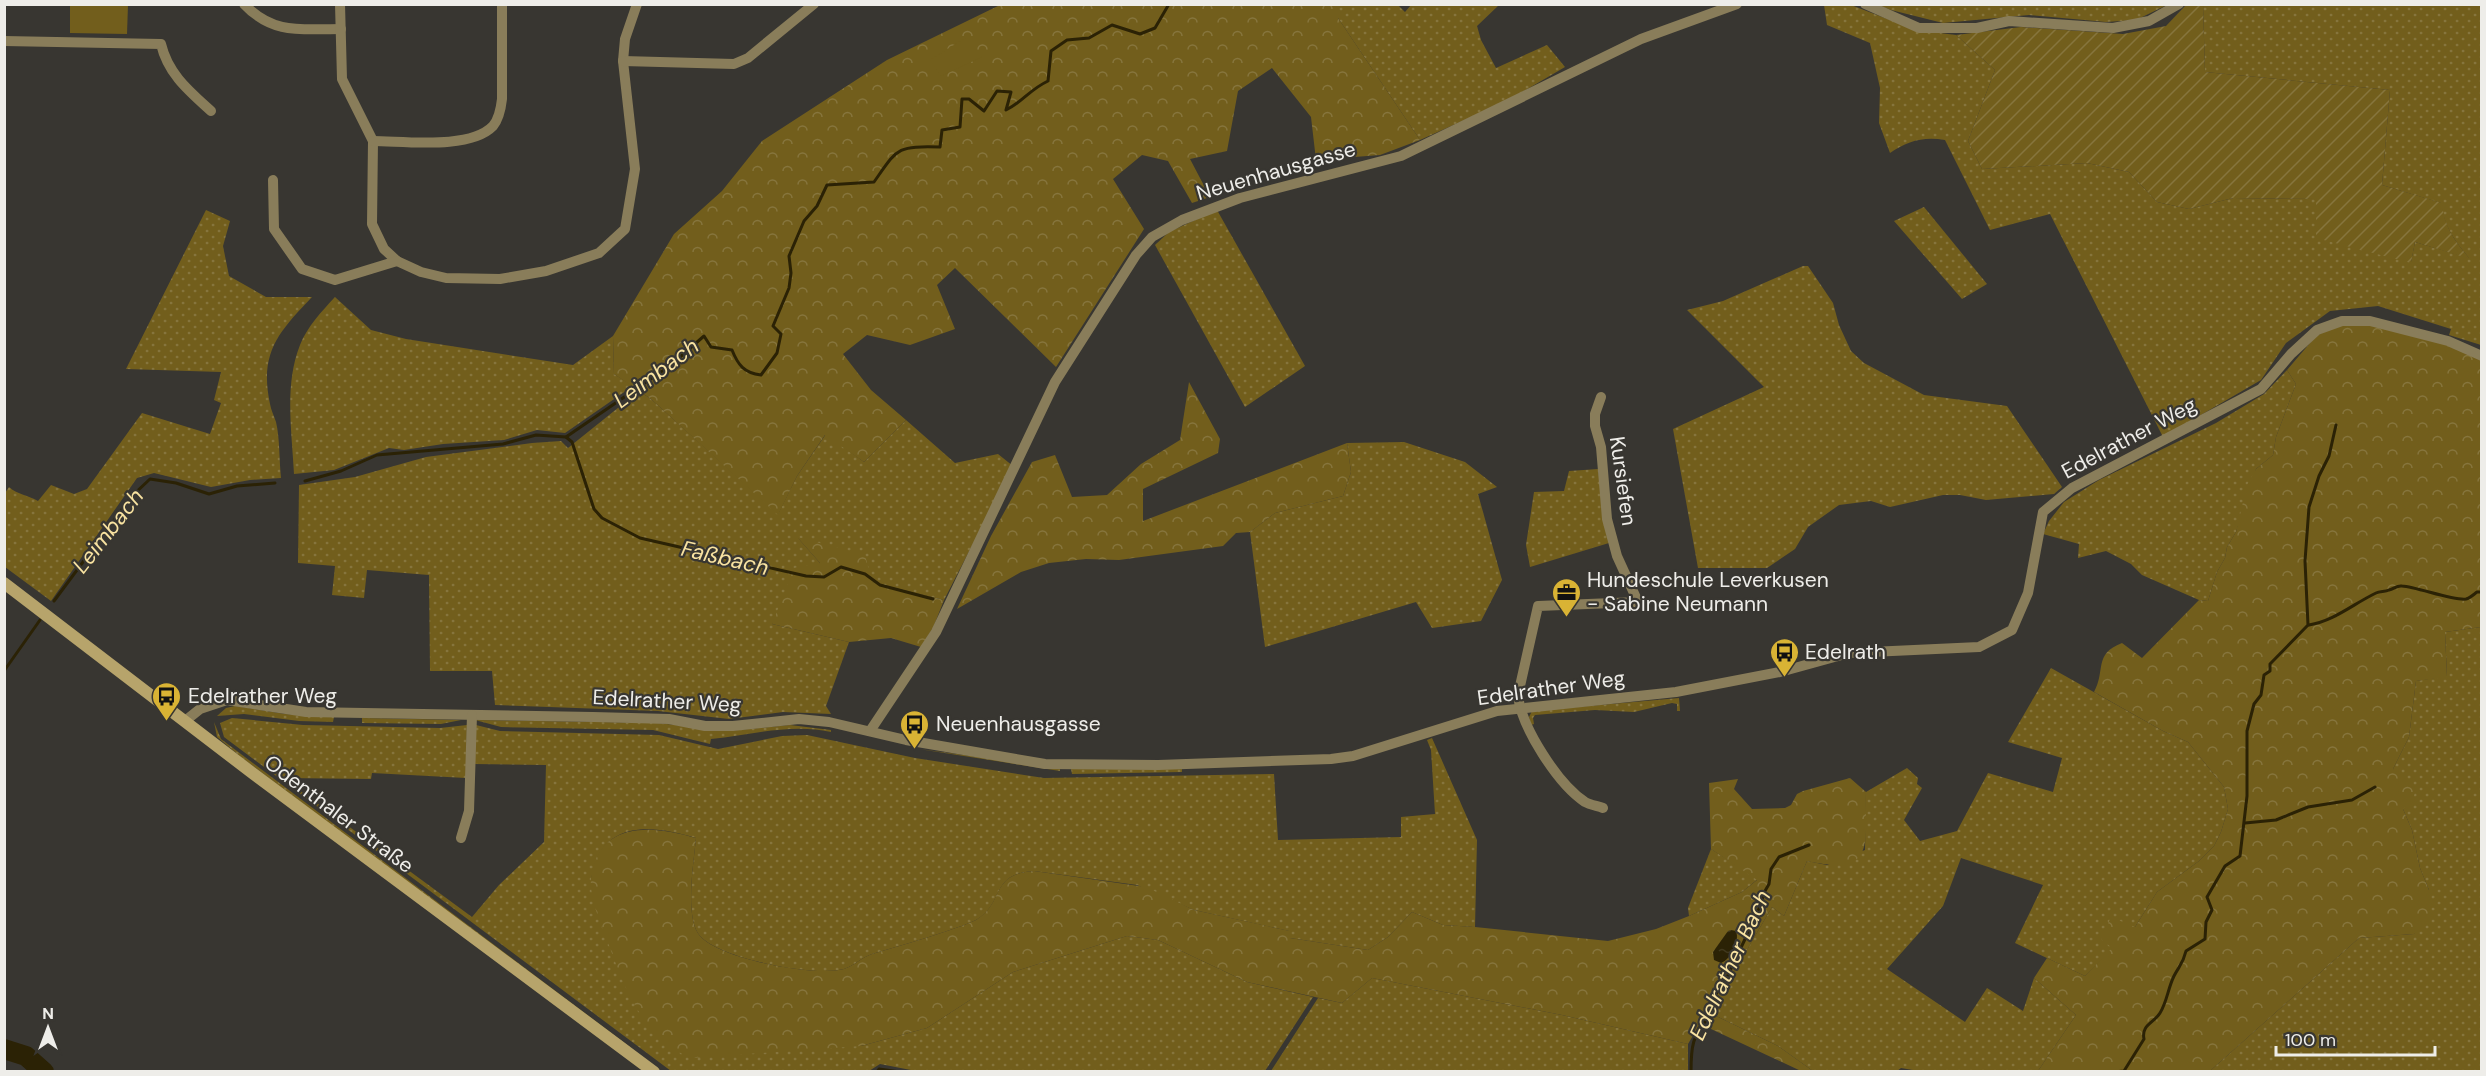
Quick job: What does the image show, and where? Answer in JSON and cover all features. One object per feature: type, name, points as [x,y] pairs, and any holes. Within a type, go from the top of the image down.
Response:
[{"type":"main road","name":"Odenthaler Straße","points":[[4,583],[654,1071]]},
{"type":"street","points":[[244,4],[270,25],[294,30],[341,29]]},
{"type":"street","points":[[340,4],[342,79],[373,141],[372,224],[384,249],[397,261],[421,272],[446,279],[500,279],[546,271],[599,253],[626,229],[635,169],[623,61],[625,39],[637,4]]},
{"type":"street","points":[[373,141],[472,140],[493,126],[500,111],[502,99],[502,4]]},
{"type":"street","points":[[623,61],[734,64],[748,58],[814,4]]},
{"type":"street","name":"Neuenhausgasse","points":[[870,731],[936,632],[1055,382],[1136,255],[1152,237],[1182,220],[1240,198],[1401,156],[1641,39],[1737,4]]},
{"type":"street","points":[[1865,4],[1920,28],[1977,28],[2009,21],[2113,28],[2149,21],[2179,4]]},
{"type":"street","points":[[4,41],[161,44],[165,60],[180,83],[210,111]]},
{"type":"street","points":[[273,180],[274,230],[302,269],[334,280],[397,261]]},
{"type":"street","name":"Edelrather Weg","points":[[185,721],[200,709],[227,700],[306,712],[669,719],[705,726],[733,726],[800,719],[829,722],[906,740],[1045,764],[1158,765],[1331,759],[1353,756],[1497,711],[1676,692],[1780,672],[1849,653],[1978,646],[2012,630],[2028,593],[2043,512],[2072,488],[2261,389],[2290,354],[2317,330],[2342,321],[2370,321],[2448,341],[2481,356]]},
{"type":"street","name":"Kursiefen","points":[[1519,708],[1518,695],[1538,606],[1638,602],[1617,556],[1607,519],[1601,447],[1595,426],[1595,414],[1601,397]]},
{"type":"street","points":[[1519,708],[1546,762],[1586,802],[1603,808]]},
{"type":"street","points":[[461,838],[469,811],[472,715]]},
{"type":"green space","points":[[70,5],[128,5],[127,34],[70,33]]},
{"type":"green space","points":[[1000,5],[1338,5],[1338,18],[1420,140],[1380,155],[1316,160],[1311,117],[1272,68],[1238,91],[1227,151],[1190,159],[1210,197],[1192,203],[1168,161],[1142,155],[1113,179],[1144,229],[1056,367],[955,268],[937,285],[955,329],[910,345],[867,335],[843,354],[871,390],[906,420],[864,462],[825,435],[797,476],[778,515],[651,399],[614,374],[613,336],[674,234],[722,191],[762,141],[887,60]]},
{"type":"green space","points":[[1338,5],[1398,5],[1405,12],[1411,5],[1499,5],[1477,26],[1481,40],[1496,68],[1547,45],[1565,67],[1507,101],[1420,140],[1338,18]]},
{"type":"green space","points":[[1824,5],[1851,5],[1916,30],[1956,35],[1995,70],[1968,141],[1982,169],[2087,163],[2129,172],[2157,202],[2189,209],[2233,198],[2316,199],[2411,262],[2415,242],[2469,258],[2450,232],[2441,203],[2382,185],[2390,90],[2205,72],[2203,5],[2481,5],[2481,345],[2449,335],[2451,329],[2378,306],[2330,311],[2286,343],[2261,380],[2163,437],[2050,214],[1990,230],[1945,140],[1916,140],[1890,153],[1879,123],[1880,88],[1870,43],[1827,25]]},
{"type":"green space","points":[[1878,5],[2167,5],[2136,20],[2106,22],[2029,15],[1943,23]]},
{"type":"green space","points":[[2186,5],[2203,5],[2205,72],[2390,90],[2382,185],[2442,203],[2451,233],[2470,259],[2415,242],[2411,263],[2316,238],[2316,199],[2233,198],[2189,209],[2157,202],[2129,172],[2087,163],[1982,169],[1968,141],[1995,70],[1956,35],[2021,27],[2123,34],[2166,26]]},
{"type":"green space","points":[[965,38],[982,57],[941,76],[930,60]]},
{"type":"green space","points":[[1924,207],[1987,284],[1962,299],[1894,221]]},
{"type":"green space","points":[[206,210],[230,221],[223,246],[229,276],[266,297],[312,297],[290,321],[274,344],[267,370],[270,404],[278,435],[281,478],[250,480],[211,487],[154,473],[137,478],[51,601],[5,567],[5,493],[9,487],[38,501],[51,485],[74,494],[87,489],[142,413],[210,434],[221,403],[214,400],[221,372],[126,369]]},
{"type":"green space","points":[[1217,210],[1305,366],[1245,407],[1155,245],[1169,232]]},
{"type":"green space","points":[[1803,266],[1808,266],[1833,303],[1839,325],[1851,351],[1864,363],[1924,395],[2007,406],[2062,487],[2054,494],[1986,500],[1960,495],[1943,495],[1890,507],[1871,501],[1839,505],[1808,527],[1795,549],[1767,568],[1698,568],[1673,429],[1764,387],[1687,310],[1723,301]]},
{"type":"green space","points":[[335,297],[371,330],[406,339],[573,365],[613,336],[614,374],[633,386],[565,433],[537,430],[504,440],[443,444],[404,450],[389,448],[334,470],[294,474],[290,409],[295,360],[307,332]]},
{"type":"green space","points":[[2341,323],[2405,329],[2481,357],[2481,627],[2445,632],[2447,677],[2416,681],[2409,737],[2393,769],[2415,791],[2413,801],[2403,809],[2412,830],[2420,868],[2429,890],[2431,915],[2414,934],[2359,938],[2210,1071],[2038,1071],[2076,1015],[2034,978],[2047,958],[2085,976],[2112,948],[2101,939],[2111,917],[2135,927],[2157,892],[2199,861],[2214,846],[2228,809],[2224,787],[2188,742],[2163,731],[2094,692],[2104,658],[2113,647],[2122,643],[2142,658],[2199,600],[2208,601],[2227,547],[2236,532],[2247,485],[2256,469],[2273,455],[2276,437],[2296,384],[2287,370],[2316,336]]},
{"type":"green space","points":[[2287,370],[2296,384],[2276,437],[2273,455],[2256,469],[2236,532],[2227,547],[2208,601],[2199,600],[2142,575],[2131,564],[2106,551],[2078,558],[2079,544],[2043,534],[2049,521],[2064,502],[2099,480],[2216,423],[2264,394]]},
{"type":"green space","points":[[1189,382],[1220,439],[1218,453],[1143,489],[1143,521],[1347,443],[1351,472],[1343,496],[1275,513],[1250,532],[1236,533],[1223,546],[1119,560],[1086,559],[1049,563],[1021,572],[957,609],[991,536],[1032,462],[1055,455],[1072,497],[1107,495],[1141,464],[1180,440]]},
{"type":"green space","points":[[639,391],[651,399],[778,514],[797,476],[826,434],[864,462],[906,420],[955,463],[998,454],[1013,466],[944,600],[871,582],[798,538],[820,563],[772,624],[849,642],[826,706],[831,714],[783,712],[729,719],[658,711],[495,705],[492,671],[430,671],[429,575],[367,570],[364,598],[332,595],[335,566],[298,563],[299,485],[355,477],[426,457],[561,441],[568,448]]},
{"type":"green space","points":[[1404,442],[1465,462],[1497,487],[1478,494],[1502,580],[1481,621],[1432,628],[1416,602],[1265,647],[1250,532],[1275,513],[1343,496],[1351,472],[1347,443]]},
{"type":"green space","points":[[1598,469],[1609,543],[1530,567],[1526,545],[1534,492],[1564,491],[1569,471]]},
{"type":"green space","points":[[797,537],[865,555],[872,582],[944,600],[933,628],[921,647],[891,638],[849,642],[772,624],[794,568],[820,563]]},
{"type":"green space","points":[[2481,627],[2481,1071],[2210,1071],[2359,938],[2414,934],[2429,890],[2420,868],[2412,830],[2403,809],[2393,769],[2409,737],[2416,681],[2447,676],[2445,632]]},
{"type":"green space","points":[[2051,668],[2163,731],[2188,742],[2224,787],[2228,809],[2214,846],[2199,861],[2157,892],[2135,927],[2085,976],[2015,943],[2043,885],[1961,858],[1943,906],[1887,969],[1965,1022],[1987,988],[2023,1011],[2034,978],[2076,1015],[2038,1071],[1919,1071],[1901,1068],[1897,1071],[1813,1071],[1778,1046],[1710,1013],[1772,907],[1784,916],[1807,861],[1827,865],[1865,850],[1866,792],[1907,768],[1918,778],[1917,784],[1922,788],[1904,820],[1920,841],[1957,831],[1988,773],[2053,792],[2062,758],[2008,742]]},
{"type":"green space","points":[[1679,698],[1680,711],[1677,711],[1677,704],[1672,703],[1634,712],[1595,710],[1535,715],[1534,724],[1531,725],[1529,717],[1532,711]]},
{"type":"green space","points":[[235,706],[285,714],[334,717],[333,722],[299,721],[244,714],[217,716],[226,708]]},
{"type":"green space","points":[[232,718],[303,725],[440,728],[467,725],[466,778],[372,773],[371,779],[283,778],[472,917],[499,885],[544,842],[546,765],[474,764],[476,725],[500,731],[659,735],[718,749],[782,736],[807,735],[915,758],[1044,778],[1274,774],[1278,840],[1401,837],[1401,817],[1435,814],[1431,750],[1427,740],[1432,738],[1477,840],[1475,927],[1443,925],[1412,912],[1388,937],[1368,950],[1290,938],[1289,931],[1194,910],[1137,885],[1034,871],[1020,873],[1010,878],[985,913],[970,923],[872,954],[844,969],[830,971],[791,968],[747,959],[727,952],[700,936],[695,928],[691,903],[696,838],[669,831],[642,829],[629,831],[606,844],[597,859],[591,879],[861,1046],[927,1028],[1013,972],[1127,936],[1158,940],[1247,982],[1313,997],[1265,1071],[916,1071],[880,1064],[869,1071],[671,1071],[224,737],[220,723]]},
{"type":"green space","points":[[362,718],[461,720],[441,724],[362,723]]},
{"type":"green space","points":[[475,720],[658,723],[728,731],[790,725],[831,730],[831,732],[786,729],[711,739],[710,744],[653,730],[501,727]]},
{"type":"green space","points":[[214,722],[221,739],[630,1047],[241,757],[217,737]]},
{"type":"green space","points":[[919,749],[1060,768],[1060,771]]},
{"type":"green space","points":[[1182,767],[1182,772],[1072,774],[1071,769]]},
{"type":"green space","points":[[1850,778],[1866,792],[1866,828],[1862,852],[1856,860],[1845,864],[1829,865],[1807,861],[1784,916],[1772,907],[1710,1013],[1707,1012],[1688,1044],[1562,1015],[1372,978],[1342,1003],[1247,982],[1158,940],[1127,936],[1013,972],[927,1028],[861,1046],[691,1058],[675,1050],[661,1039],[639,1012],[616,965],[597,913],[591,886],[596,859],[604,845],[616,836],[630,831],[646,830],[696,838],[691,903],[695,928],[700,936],[727,952],[746,959],[791,968],[830,971],[844,969],[872,954],[976,920],[991,906],[1004,883],[1020,873],[1034,871],[1146,887],[1194,910],[1290,931],[1290,938],[1368,950],[1388,937],[1412,912],[1443,925],[1608,941],[1656,929],[1689,916],[1742,892],[1757,880],[1711,849],[1709,783],[1738,779],[1734,789],[1752,809],[1785,808],[1791,805],[1797,794],[1803,791]]},
{"type":"green space","points":[[1711,849],[1758,879],[1742,892],[1689,916],[1688,908]]},
{"type":"green space","points":[[1372,978],[1562,1015],[1688,1044],[1688,1071],[1271,1071],[1318,998],[1342,1003]]},
{"type":"green space","points":[[1712,1014],[1778,1046],[1813,1071],[1801,1071],[1711,1029],[1704,1029]]},
{"type":"water","points":[[1731,930],[1736,931],[1737,935],[1734,950],[1721,963],[1714,960],[1713,952]]},
{"type":"waterway","name":"Leimbach","points":[[305,481],[341,471],[377,455],[503,444],[536,435],[566,437],[671,365],[704,336],[711,347],[732,350],[742,367],[761,375],[777,353],[781,334],[773,326],[789,288],[791,273],[789,256],[804,221],[817,206],[827,185],[874,182],[888,162],[900,151],[915,147],[940,147],[942,130],[960,127],[962,99],[969,99],[984,111],[997,91],[1011,92],[1006,110],[1048,81],[1051,51],[1067,40],[1089,38],[1112,25],[1140,34],[1155,28],[1169,4]]},
{"type":"waterway","points":[[2114,1072],[2124,1071],[2144,1039],[2144,1030],[2160,1013],[2186,951],[2205,939],[2206,922],[2212,910],[2207,897],[2225,866],[2240,856],[2247,796],[2247,731],[2254,704],[2261,695],[2264,675],[2270,671],[2270,664],[2308,625],[2305,561],[2309,507],[2319,476],[2329,456],[2336,425]]},
{"type":"waterway","name":"Faßbach","points":[[566,437],[572,442],[594,509],[602,518],[640,538],[806,576],[824,577],[841,567],[865,574],[880,585],[933,599]]},
{"type":"waterway","name":"Leimbach","points":[[54,601],[132,496],[150,479],[176,483],[209,494],[237,486],[275,483]]},
{"type":"waterway","points":[[2309,625],[2335,616],[2376,593],[2399,586],[2460,599],[2467,599],[2477,592],[2482,592]]},
{"type":"waterway","name":"Leimbach","points":[[4,671],[40,620]]},
{"type":"waterway","points":[[2245,823],[2276,820],[2308,807],[2352,800],[2375,787]]},
{"type":"waterway","name":"Edelrather Bach","points":[[1691,1072],[1692,1048],[1696,1035],[1710,1016],[1710,1003],[1726,979],[1757,914],[1769,884],[1771,869],[1779,857],[1809,845]]},
{"type":"waterway","points":[[4,1049],[26,1056],[44,1072]]},
{"type":"waterway","name":"Edelrather Bach","points":[[877,1072],[879,1069],[900,1072]]},
{"type":"place","name":"Hundeschule Leverkusen - Sabine Neumann","points":[[1566,618]]},
{"type":"place","name":"Edelrath","points":[[1784,678]]},
{"type":"place","name":"Edelrather Weg","points":[[167,722]]},
{"type":"place","name":"Neuenhausgasse","points":[[915,750]]}]
